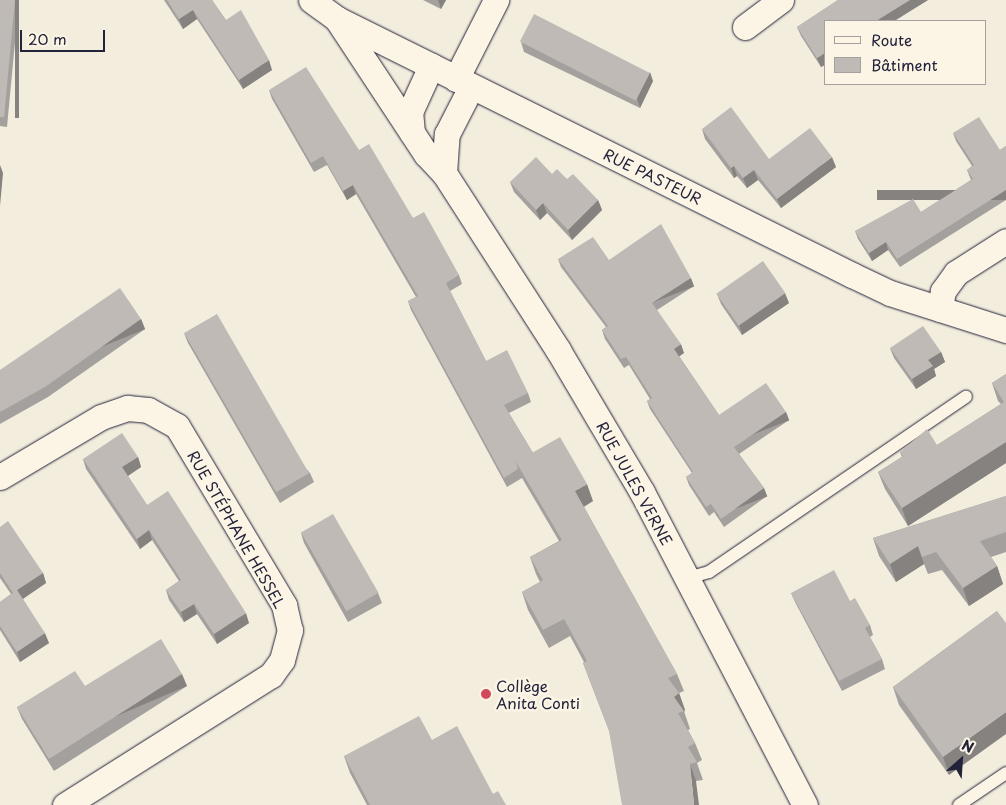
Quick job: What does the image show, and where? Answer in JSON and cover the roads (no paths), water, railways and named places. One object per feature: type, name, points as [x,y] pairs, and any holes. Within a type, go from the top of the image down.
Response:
[{"type":"street","name":"RUE PASTEUR","points":[[311,0],[337,19],[875,286],[1006,330]]},
{"type":"street","points":[[444,173],[447,134],[464,83],[496,0]]},
{"type":"street","points":[[745,27],[781,0]]},
{"type":"street","name":"RUE JULES VERNE","points":[[337,19],[412,133],[444,173],[564,358],[687,578],[804,805]]},
{"type":"street","points":[[412,133],[410,112],[431,66]]},
{"type":"street","points":[[940,309],[943,291],[956,273],[1006,241]]},
{"type":"street","name":"RUE STÉPHANE HESSEL","points":[[0,477],[101,417],[127,408],[148,410],[178,426],[284,606],[290,630],[282,660],[271,675],[65,805]]},
{"type":"lane","points":[[687,578],[709,572],[966,397]]},
{"type":"lane","points":[[959,805],[1006,773]]},
{"type":"place","name":"Collège Anita Conti","points":[[486,694]]}]
